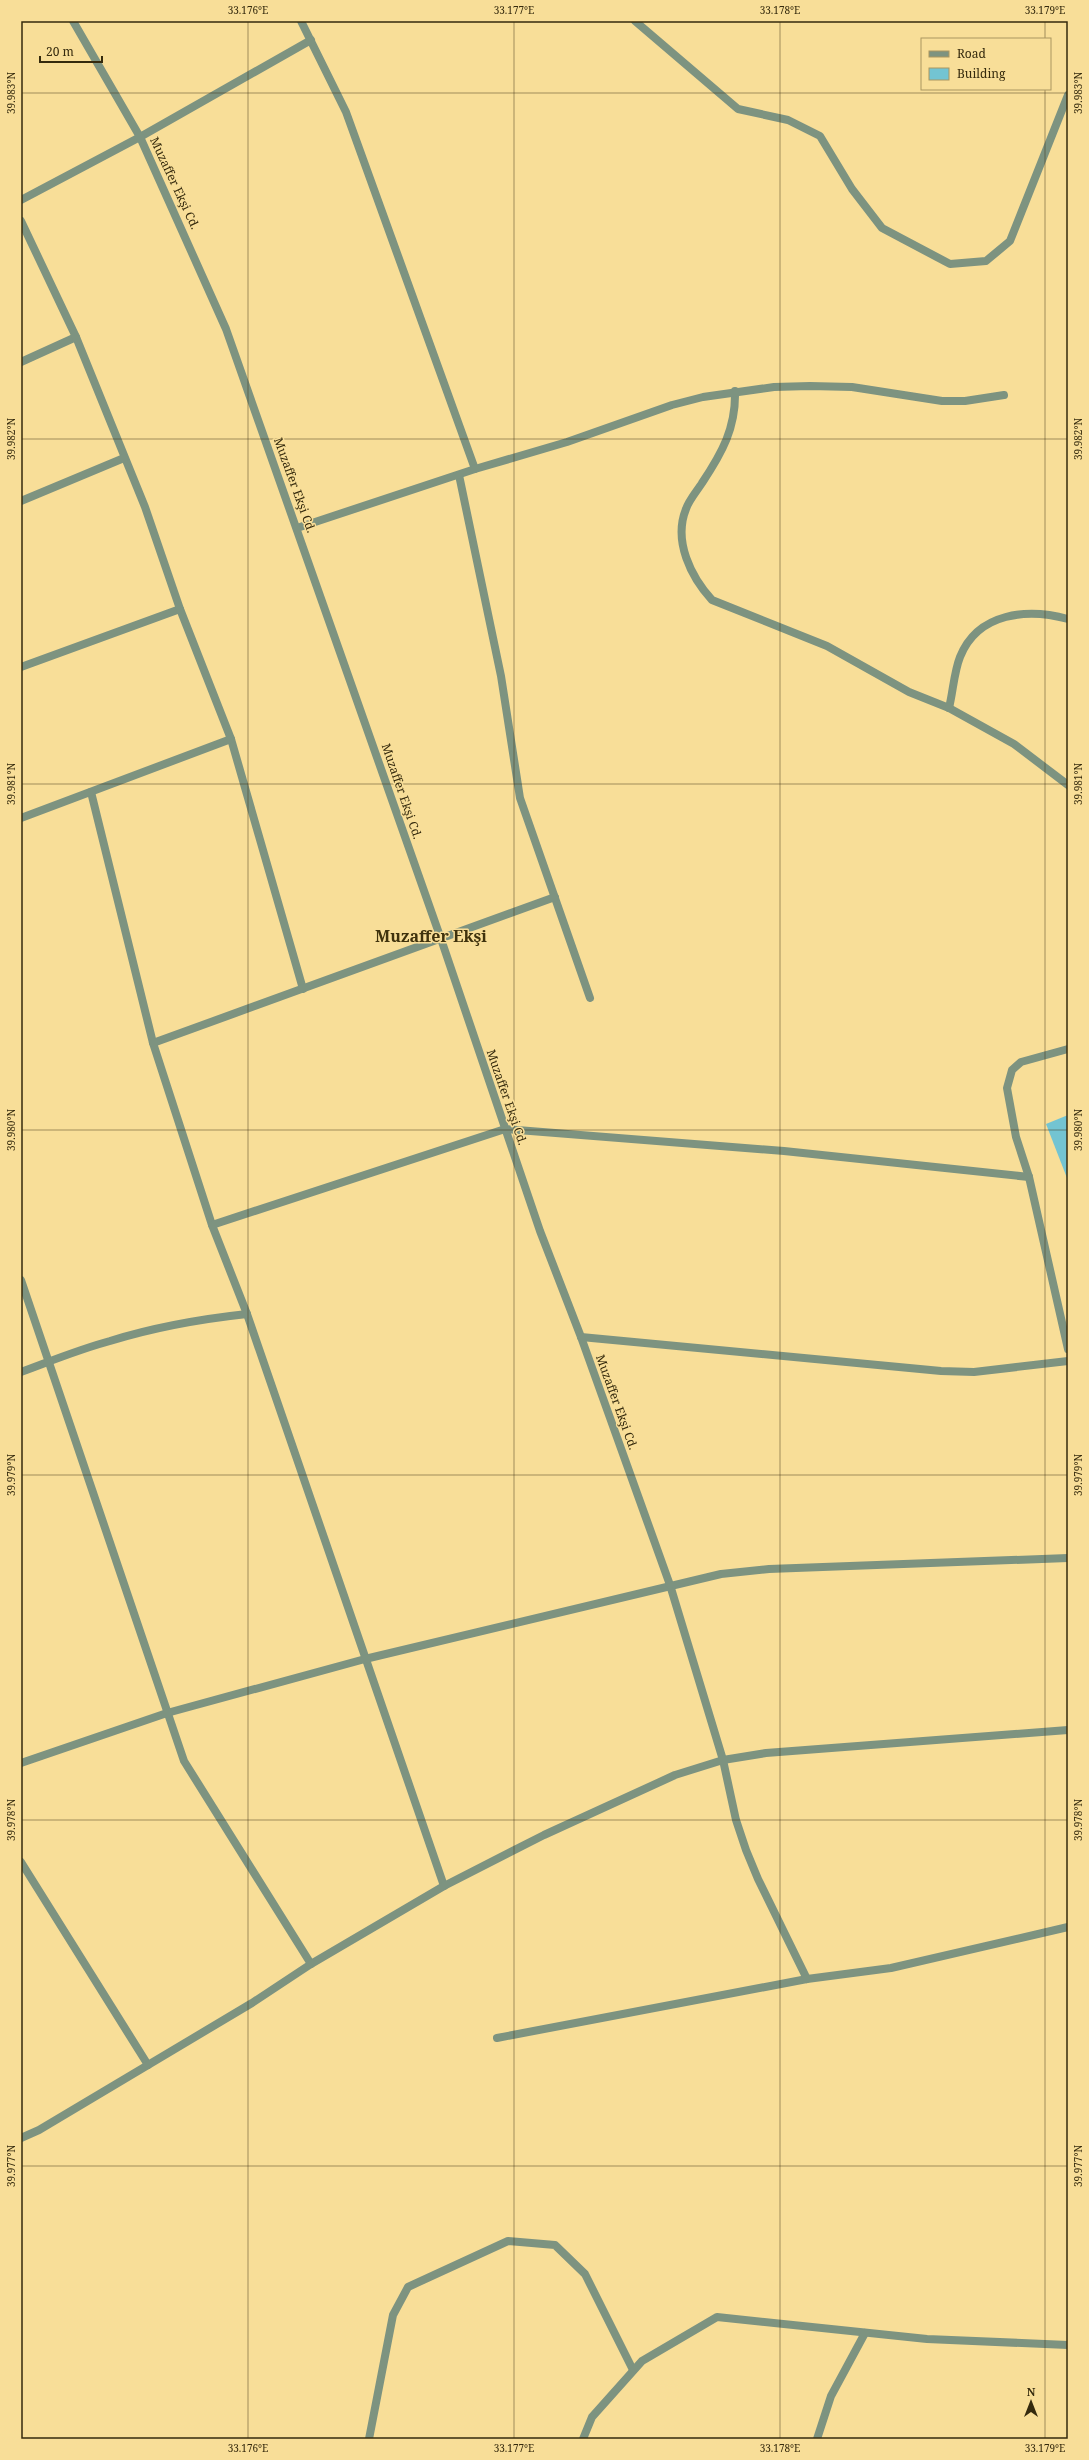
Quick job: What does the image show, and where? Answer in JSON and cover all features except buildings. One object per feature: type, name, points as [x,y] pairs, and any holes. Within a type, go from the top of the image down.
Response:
[{"type":"street","name":"Muzaffer Ekşi Cd.","points":[[73,21],[140,137],[226,329],[441,939],[540,1231],[581,1338],[670,1585],[723,1760],[736,1820],[746,1850],[758,1879],[807,1979]]},
{"type":"street","points":[[301,21],[312,40],[346,112],[475,468]]},
{"type":"street","points":[[635,21],[738,109],[788,120],[820,136],[852,189],[882,228],[950,264],[986,261],[1010,241],[1068,95]]},
{"type":"street","points":[[21,200],[140,137],[312,40]]},
{"type":"street","points":[[21,221],[76,337],[124,458],[145,506],[180,609],[232,739],[303,989]]},
{"type":"street","points":[[21,362],[76,337]]},
{"type":"street","points":[[297,528],[460,475],[475,468],[567,442],[672,405],[735,391],[789,386],[852,387],[942,401],[965,401],[1004,395]]},
{"type":"street","points":[[735,391],[734,420],[726,444],[686,508],[684,516],[683,537],[689,566],[699,584],[712,600],[827,646],[909,692],[949,708],[1014,744],[1068,785]]},
{"type":"street","points":[[21,501],[124,458]]},
{"type":"street","points":[[460,475],[501,676],[520,798],[590,998]]},
{"type":"street","points":[[21,667],[180,609]]},
{"type":"street","points":[[949,708],[960,657],[975,636],[987,626],[998,619],[1027,612],[1043,612],[1068,619]]},
{"type":"street","points":[[21,818],[232,739]]},
{"type":"street","points":[[91,792],[153,1042],[212,1225],[247,1314],[444,1886]]},
{"type":"street","points":[[153,1042],[555,898]]},
{"type":"street","points":[[1068,1049],[1021,1062],[1012,1070],[1007,1088],[1016,1137],[1029,1177],[1068,1349]]},
{"type":"street","points":[[212,1225],[505,1128],[784,1151],[1029,1177]]},
{"type":"street","points":[[21,1280],[184,1760],[312,1964]]},
{"type":"street","points":[[21,1372],[140,1332],[211,1318],[247,1314]]},
{"type":"street","points":[[581,1338],[941,1371],[974,1372],[1068,1361]]},
{"type":"street","points":[[21,1763],[167,1712],[365,1659],[721,1574],[769,1568],[1068,1558]]},
{"type":"street","points":[[21,2138],[39,2130],[252,2003],[312,1964],[444,1886],[544,1836],[676,1775],[723,1760],[766,1753],[1068,1730]]},
{"type":"street","points":[[21,1862],[148,2065]]},
{"type":"street","points":[[497,2038],[807,1979],[891,1968],[1068,1927]]},
{"type":"street","points":[[369,2439],[392,2315],[408,2287],[508,2241],[555,2245],[585,2274],[633,2370]]},
{"type":"street","points":[[583,2439],[592,2417],[642,2361],[717,2317],[927,2339],[1068,2345]]},
{"type":"street","points":[[817,2439],[831,2396],[865,2333]]},
{"type":"district","name":"Muzaffer Ekşi","points":[[431,936]]}]
